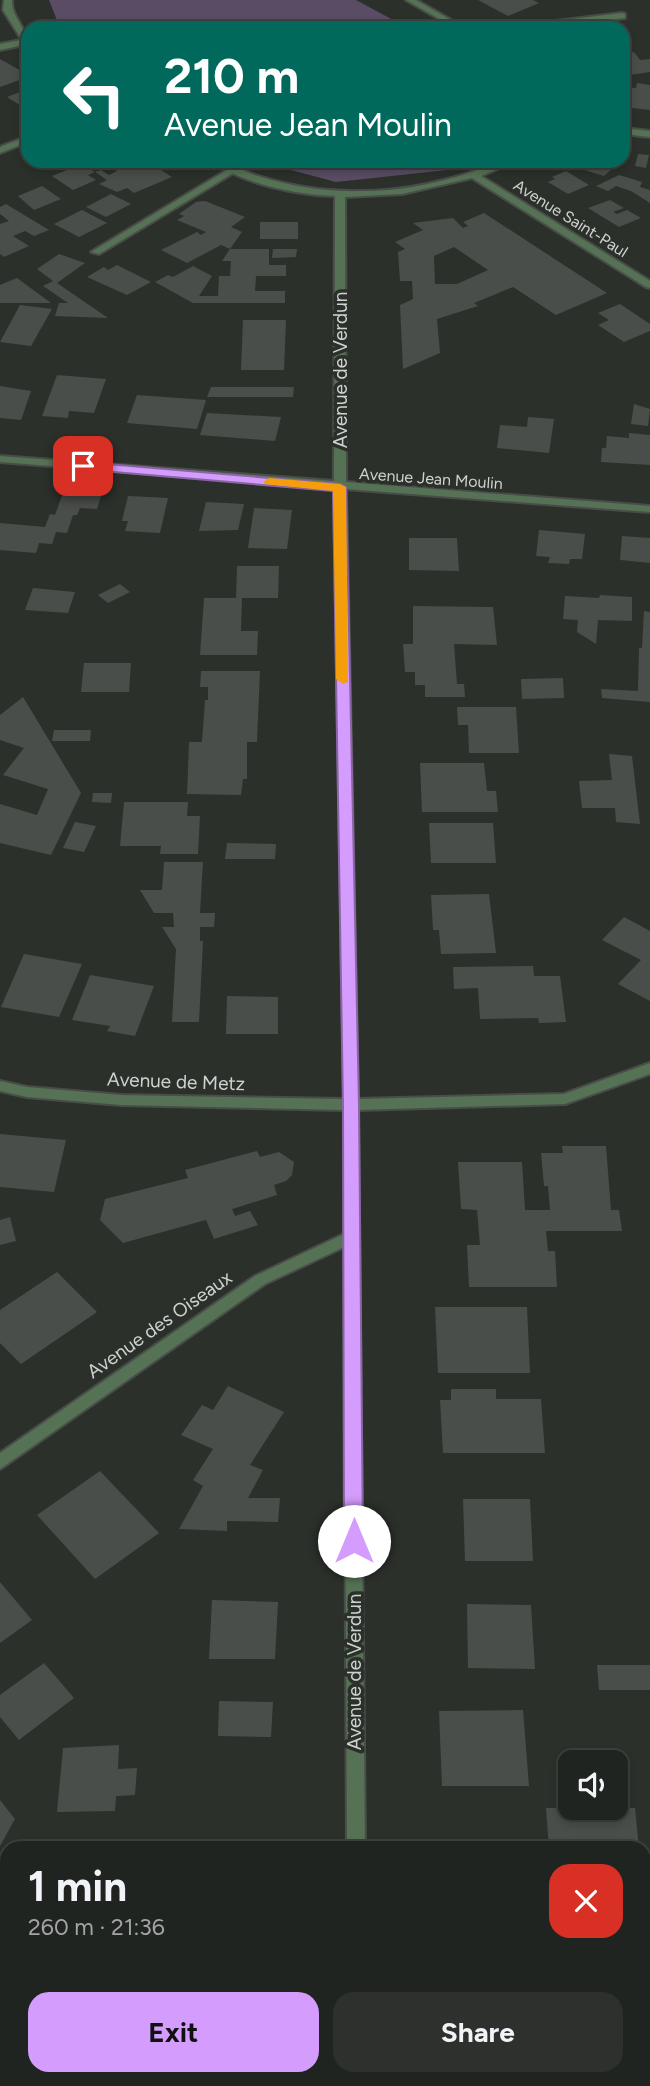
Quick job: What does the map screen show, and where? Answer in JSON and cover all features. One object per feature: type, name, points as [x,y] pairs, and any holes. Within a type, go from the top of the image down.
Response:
[{"type":"street","points":[[8,0],[7,10],[21,33]]},
{"type":"street","points":[[410,0],[448,21]]},
{"type":"street","points":[[581,21],[622,16]]},
{"type":"street","points":[[0,47],[21,44]]},
{"type":"street","points":[[630,132],[650,134]]},
{"type":"street","points":[[0,150],[21,142]]},
{"type":"street","points":[[229,168],[298,190],[340,194],[415,190],[476,177],[496,168]]},
{"type":"street","points":[[96,252],[232,170]]},
{"type":"street","name":"Avenue Saint-Paul","points":[[476,177],[650,285]]},
{"type":"street","name":"Avenue de Verdun","points":[[340,194],[340,487],[351,1106],[356,1841]]},
{"type":"street","name":"Avenue Jean Moulin","points":[[0,459],[650,509]]},
{"type":"street","name":"Avenue de Metz","points":[[0,1086],[27,1092],[121,1100],[351,1106],[565,1098],[650,1068]]},
{"type":"street","name":"Avenue des Oiseaux","points":[[0,1462],[260,1280],[352,1237]]},
{"type":"shaded area","points":[[49,0],[356,0],[395,21],[57,21]]},
{"type":"shaded area","points":[[283,168],[466,168],[336,182]]},
{"type":"building","points":[[478,0],[533,0],[539,3],[508,16]]},
{"type":"building","points":[[630,52],[634,52],[640,60],[650,59],[650,72],[630,75]]},
{"type":"building","points":[[0,59],[21,71],[21,80],[0,87]]},
{"type":"building","points":[[637,83],[650,85],[650,110],[630,108],[630,88],[636,88]]},
{"type":"building","points":[[21,92],[21,106],[7,97]]},
{"type":"building","points":[[638,154],[649,155],[646,168],[635,166]]},
{"type":"building","points":[[72,168],[88,168],[95,172],[88,175],[96,180],[73,190],[52,176]]},
{"type":"building","points":[[113,168],[158,168],[172,177],[134,193],[127,188],[117,192],[99,184],[107,180],[95,172],[101,170],[109,175],[117,171]]},
{"type":"building","points":[[578,168],[613,168],[604,176]]},
{"type":"building","points":[[566,171],[589,185],[568,194],[548,182],[555,179],[552,177]]},
{"type":"building","points":[[619,175],[642,182],[640,187],[650,190],[650,203],[631,191],[616,186],[608,191],[596,186]]},
{"type":"building","points":[[42,186],[61,199],[34,210],[18,196]]},
{"type":"building","points":[[111,194],[131,204],[106,217],[86,207]]},
{"type":"building","points":[[610,200],[624,208],[613,212],[617,214],[627,210],[641,218],[619,227],[588,208]]},
{"type":"building","points":[[205,201],[245,217],[231,227],[242,232],[230,249],[221,245],[187,263],[161,250],[197,232],[201,235],[206,232],[177,220],[184,216],[179,214],[196,202]]},
{"type":"building","points":[[6,204],[49,230],[34,236],[25,231],[13,236],[29,246],[4,257],[0,254],[0,224],[9,221],[0,214],[0,207]]},
{"type":"building","points":[[82,210],[107,223],[79,237],[54,224]]},
{"type":"building","points":[[484,213],[607,293],[556,315],[513,287],[474,303],[478,306],[437,319],[440,353],[403,369],[400,305],[413,299],[412,281],[400,281],[398,252],[405,249],[395,242],[423,230],[413,223],[453,218],[463,228],[468,226],[463,222]],"holes":[[[454,247],[488,270],[457,284],[435,284],[434,256]]]},
{"type":"building","points":[[260,222],[298,222],[298,239],[260,239]]},
{"type":"building","points":[[230,249],[269,249],[269,265],[286,265],[286,276],[256,276],[255,291],[285,291],[285,303],[193,303],[155,282],[168,275],[173,277],[193,266],[212,276],[199,296],[218,296],[219,276],[230,276],[231,261],[222,261]]},
{"type":"building","points":[[273,249],[297,249],[296,257],[272,258]]},
{"type":"building","points":[[59,254],[85,263],[57,283],[108,318],[55,316],[59,303],[68,303],[43,286],[53,281],[37,269]]},
{"type":"building","points":[[117,265],[151,282],[127,295],[87,277],[104,267],[108,270]]},
{"type":"building","points":[[17,278],[51,303],[0,303],[0,285]]},
{"type":"building","points":[[620,304],[650,324],[650,331],[624,342],[598,325],[609,320],[598,313]]},
{"type":"building","points":[[20,305],[52,309],[31,346],[0,342]]},
{"type":"building","points":[[243,320],[286,320],[284,370],[241,370]]},
{"type":"building","points":[[57,375],[106,379],[94,413],[69,411],[68,418],[42,416]]},
{"type":"building","points":[[0,386],[31,391],[21,420],[0,418]]},
{"type":"building","points":[[211,387],[294,387],[293,397],[207,397]]},
{"type":"building","points":[[137,395],[206,400],[197,429],[127,423]]},
{"type":"building","points":[[634,404],[650,409],[648,426],[631,424]]},
{"type":"building","points":[[207,413],[281,417],[275,441],[200,435]]},
{"type":"building","points":[[528,417],[554,419],[549,453],[497,448],[500,425],[527,427]]},
{"type":"building","points":[[629,433],[650,435],[650,465],[601,462],[602,448],[606,448],[607,436],[629,438]]},
{"type":"building","points":[[64,490],[102,493],[97,509],[80,508],[77,515],[73,515],[67,533],[56,532],[52,544],[39,543],[36,553],[0,550],[0,523],[45,527],[50,514],[55,515]]},
{"type":"building","points":[[128,496],[168,498],[160,533],[125,531],[128,521],[122,521]]},
{"type":"building","points":[[206,502],[244,504],[238,530],[199,531]]},
{"type":"building","points":[[254,508],[292,510],[287,549],[248,548]]},
{"type":"building","points":[[539,530],[585,534],[582,559],[570,559],[569,564],[548,563],[550,557],[536,556]]},
{"type":"building","points":[[622,536],[650,538],[650,563],[620,560]]},
{"type":"building","points":[[409,538],[457,538],[459,571],[409,570]]},
{"type":"building","points":[[237,566],[279,566],[278,598],[242,598],[241,631],[258,631],[257,655],[200,655],[204,598],[236,598]]},
{"type":"building","points":[[120,584],[130,592],[108,603],[98,595]]},
{"type":"building","points":[[33,588],[75,592],[68,613],[25,610]]},
{"type":"building","points":[[600,595],[632,597],[632,621],[598,620],[596,644],[577,632],[578,620],[563,619],[565,596],[599,598]]},
{"type":"building","points":[[413,606],[493,607],[497,645],[454,644],[457,684],[464,684],[465,697],[425,697],[425,685],[415,685],[415,672],[405,672],[403,644],[413,644]]},
{"type":"building","points":[[644,611],[650,612],[650,702],[602,698],[601,689],[638,691],[639,648],[642,648]]},
{"type":"building","points":[[84,663],[131,663],[129,692],[81,692]]},
{"type":"building","points":[[201,671],[260,671],[257,742],[247,742],[247,779],[243,779],[241,795],[187,794],[189,742],[202,742],[205,700],[208,700],[208,687],[200,687]]},
{"type":"building","points":[[563,678],[564,698],[522,699],[521,679]]},
{"type":"building","points":[[23,697],[81,793],[51,855],[0,843],[0,804],[37,815],[48,789],[3,775],[24,748],[0,740],[0,715]]},
{"type":"building","points":[[457,707],[516,707],[519,753],[469,753],[468,725],[458,725]]},
{"type":"building","points":[[54,730],[91,730],[90,741],[52,741]]},
{"type":"building","points":[[609,754],[632,756],[640,824],[616,822],[615,808],[582,808],[579,781],[612,780]]},
{"type":"building","points":[[420,763],[484,763],[487,791],[496,791],[498,812],[422,812]]},
{"type":"building","points":[[93,793],[112,793],[111,803],[92,802]]},
{"type":"building","points":[[124,802],[188,802],[187,816],[200,816],[198,854],[160,854],[161,846],[120,846]]},
{"type":"building","points":[[75,822],[96,826],[84,852],[63,848]]},
{"type":"building","points":[[429,823],[493,823],[496,863],[431,863]]},
{"type":"building","points":[[227,843],[276,844],[275,859],[225,859]]},
{"type":"building","points":[[164,862],[203,862],[200,913],[215,913],[214,927],[200,927],[200,941],[203,941],[199,1022],[172,1022],[176,949],[162,927],[174,927],[173,913],[154,913],[140,890],[162,890]]},
{"type":"building","points":[[489,894],[496,953],[441,954],[439,930],[433,930],[431,895]]},
{"type":"building","points":[[624,917],[650,931],[650,1001],[618,984],[641,960],[602,940]]},
{"type":"building","points":[[24,954],[82,964],[59,1017],[1,1007]]},
{"type":"building","points":[[533,966],[534,976],[560,976],[566,1022],[539,1023],[538,1018],[480,1019],[478,988],[454,989],[453,967]]},
{"type":"building","points":[[90,975],[154,986],[135,1036],[107,1031],[110,1026],[72,1020]]},
{"type":"building","points":[[227,996],[278,997],[278,1034],[226,1034]]},
{"type":"building","points":[[0,1134],[66,1140],[54,1192],[0,1187]]},
{"type":"building","points":[[562,1146],[606,1146],[611,1210],[619,1210],[622,1231],[546,1231],[548,1251],[555,1251],[557,1287],[469,1287],[467,1245],[480,1245],[477,1210],[461,1209],[458,1162],[522,1162],[525,1210],[550,1210],[548,1186],[544,1186],[541,1153],[563,1153]]},
{"type":"building","points":[[257,1151],[260,1157],[279,1152],[294,1162],[292,1175],[286,1181],[274,1185],[277,1195],[232,1209],[235,1216],[250,1211],[258,1225],[214,1239],[206,1220],[123,1243],[100,1220],[105,1199],[188,1178],[185,1170]]},
{"type":"building","points":[[10,1217],[16,1241],[0,1245],[0,1220]]},
{"type":"building","points":[[57,1272],[97,1312],[21,1364],[0,1343],[0,1310]]},
{"type":"building","points":[[435,1307],[527,1307],[530,1373],[438,1373]]},
{"type":"building","points":[[228,1386],[284,1412],[250,1465],[263,1470],[248,1498],[280,1498],[278,1522],[227,1521],[227,1531],[179,1529],[203,1486],[193,1480],[213,1449],[181,1435],[202,1405],[213,1410]]},
{"type":"building","points":[[451,1389],[496,1389],[496,1399],[541,1399],[545,1453],[443,1453],[440,1400],[451,1400]]},
{"type":"building","points":[[100,1471],[159,1533],[95,1579],[37,1515]]},
{"type":"building","points":[[463,1499],[530,1499],[533,1561],[465,1561]]},
{"type":"building","points":[[0,1582],[32,1620],[0,1643]]},
{"type":"building","points":[[212,1600],[278,1602],[275,1659],[209,1659]]},
{"type":"building","points":[[467,1604],[531,1605],[535,1669],[468,1668]]},
{"type":"building","points":[[44,1663],[74,1698],[19,1740],[0,1717],[0,1695]]},
{"type":"building","points":[[597,1665],[650,1665],[650,1690],[599,1690]]},
{"type":"building","points":[[219,1701],[273,1702],[271,1737],[218,1736]]},
{"type":"building","points":[[523,1710],[529,1786],[442,1786],[439,1711]]},
{"type":"building","points":[[119,1745],[118,1769],[137,1768],[135,1795],[116,1796],[115,1811],[57,1812],[63,1748]]},
{"type":"building","points":[[0,1800],[15,1819],[3,1841],[0,1841]]},
{"type":"building","points":[[546,1808],[558,1808],[558,1820],[628,1820],[628,1808],[635,1808],[638,1841],[548,1841]]},
{"type":"slow traffic","points":[[269,482],[340,487],[343,679]]},
{"type":"route","points":[[83,466],[340,487],[351,1106],[354,1541]]}]
